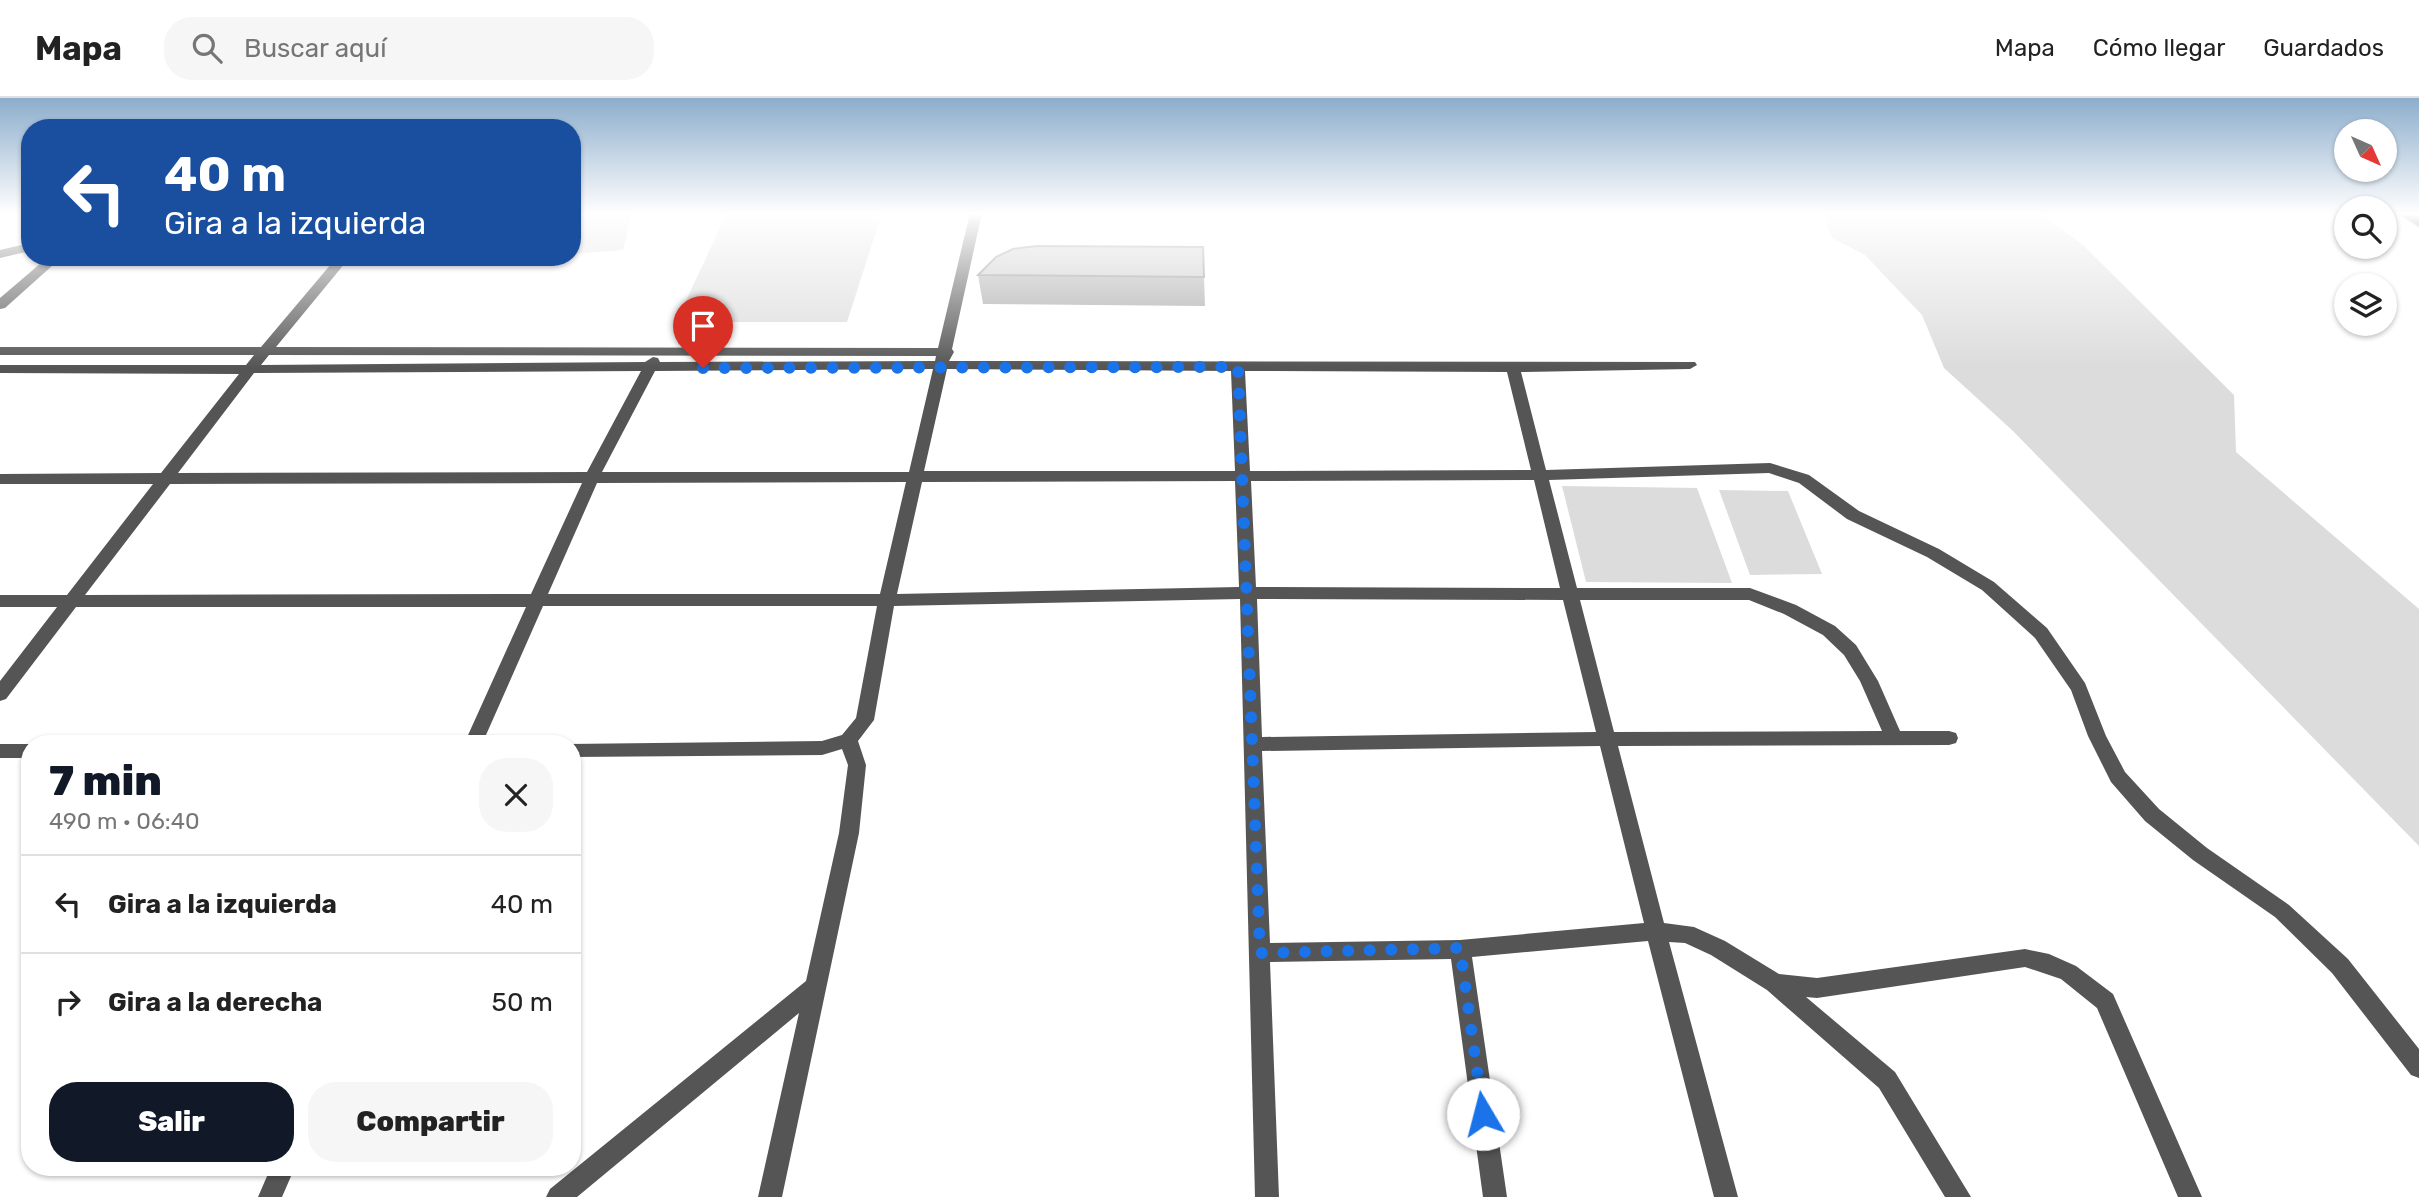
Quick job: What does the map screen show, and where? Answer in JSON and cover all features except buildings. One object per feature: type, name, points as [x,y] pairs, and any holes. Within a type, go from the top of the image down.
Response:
[{"type":"street","points":[[581,750],[822,748],[848,740],[865,720],[887,600],[965,264]]},
{"type":"street","points":[[0,305],[46,266]]},
{"type":"street","points":[[0,694],[168,479],[249,370],[336,266]]},
{"type":"street","points":[[0,351],[657,351],[1238,367],[1513,369],[1690,365]]},
{"type":"street","points":[[476,735],[592,477],[657,351]]},
{"type":"street","points":[[0,369],[650,368],[944,359]]},
{"type":"street","points":[[1238,367],[1248,593],[1267,1197]]},
{"type":"street","points":[[1513,369],[1609,739],[1654,931],[1726,1197]]},
{"type":"street","points":[[0,479],[1540,475],[1770,468],[1804,479],[1853,515],[1933,553],[1987,586],[2041,633],[2079,688],[2097,736],[2118,777],[2152,815],[2200,854],[2282,911],[2340,966],[2419,1067]]},
{"type":"street","points":[[0,601],[887,600],[1248,593],[1750,594],[1822,626],[1849,649],[1868,681],[1894,738]]},
{"type":"street","points":[[1253,744],[1949,738]]},
{"type":"street","points":[[770,1197],[849,833],[857,765],[848,740]]},
{"type":"street","points":[[0,751],[21,751]]},
{"type":"street","points":[[1260,953],[1460,948],[1654,931],[1687,934],[1718,948],[1775,983],[1887,1080],[1956,1187],[1959,1197]]},
{"type":"street","points":[[1460,948],[1496,1197]]},
{"type":"street","points":[[1775,983],[1817,988],[2025,958],[2054,964],[2084,982],[2105,1000],[2190,1197]]},
{"type":"street","points":[[558,1197],[816,986]]},
{"type":"street","points":[[270,1197],[279,1176]]},
{"type":"shaded area","points":[[703,264],[866,264],[847,322],[676,322]]},
{"type":"shaded area","points":[[1874,264],[2102,264],[2234,395],[2236,452],[2419,609],[2419,846],[2013,431],[1944,368],[1922,315]]},
{"type":"shaded area","points":[[1562,486],[1697,488],[1732,583],[1586,582]]},
{"type":"shaded area","points":[[1719,490],[1788,491],[1822,574],[1750,575]]},
{"type":"route","points":[[703,368],[941,365],[1238,367],[1260,953],[1460,948],[1483,1114]]}]
